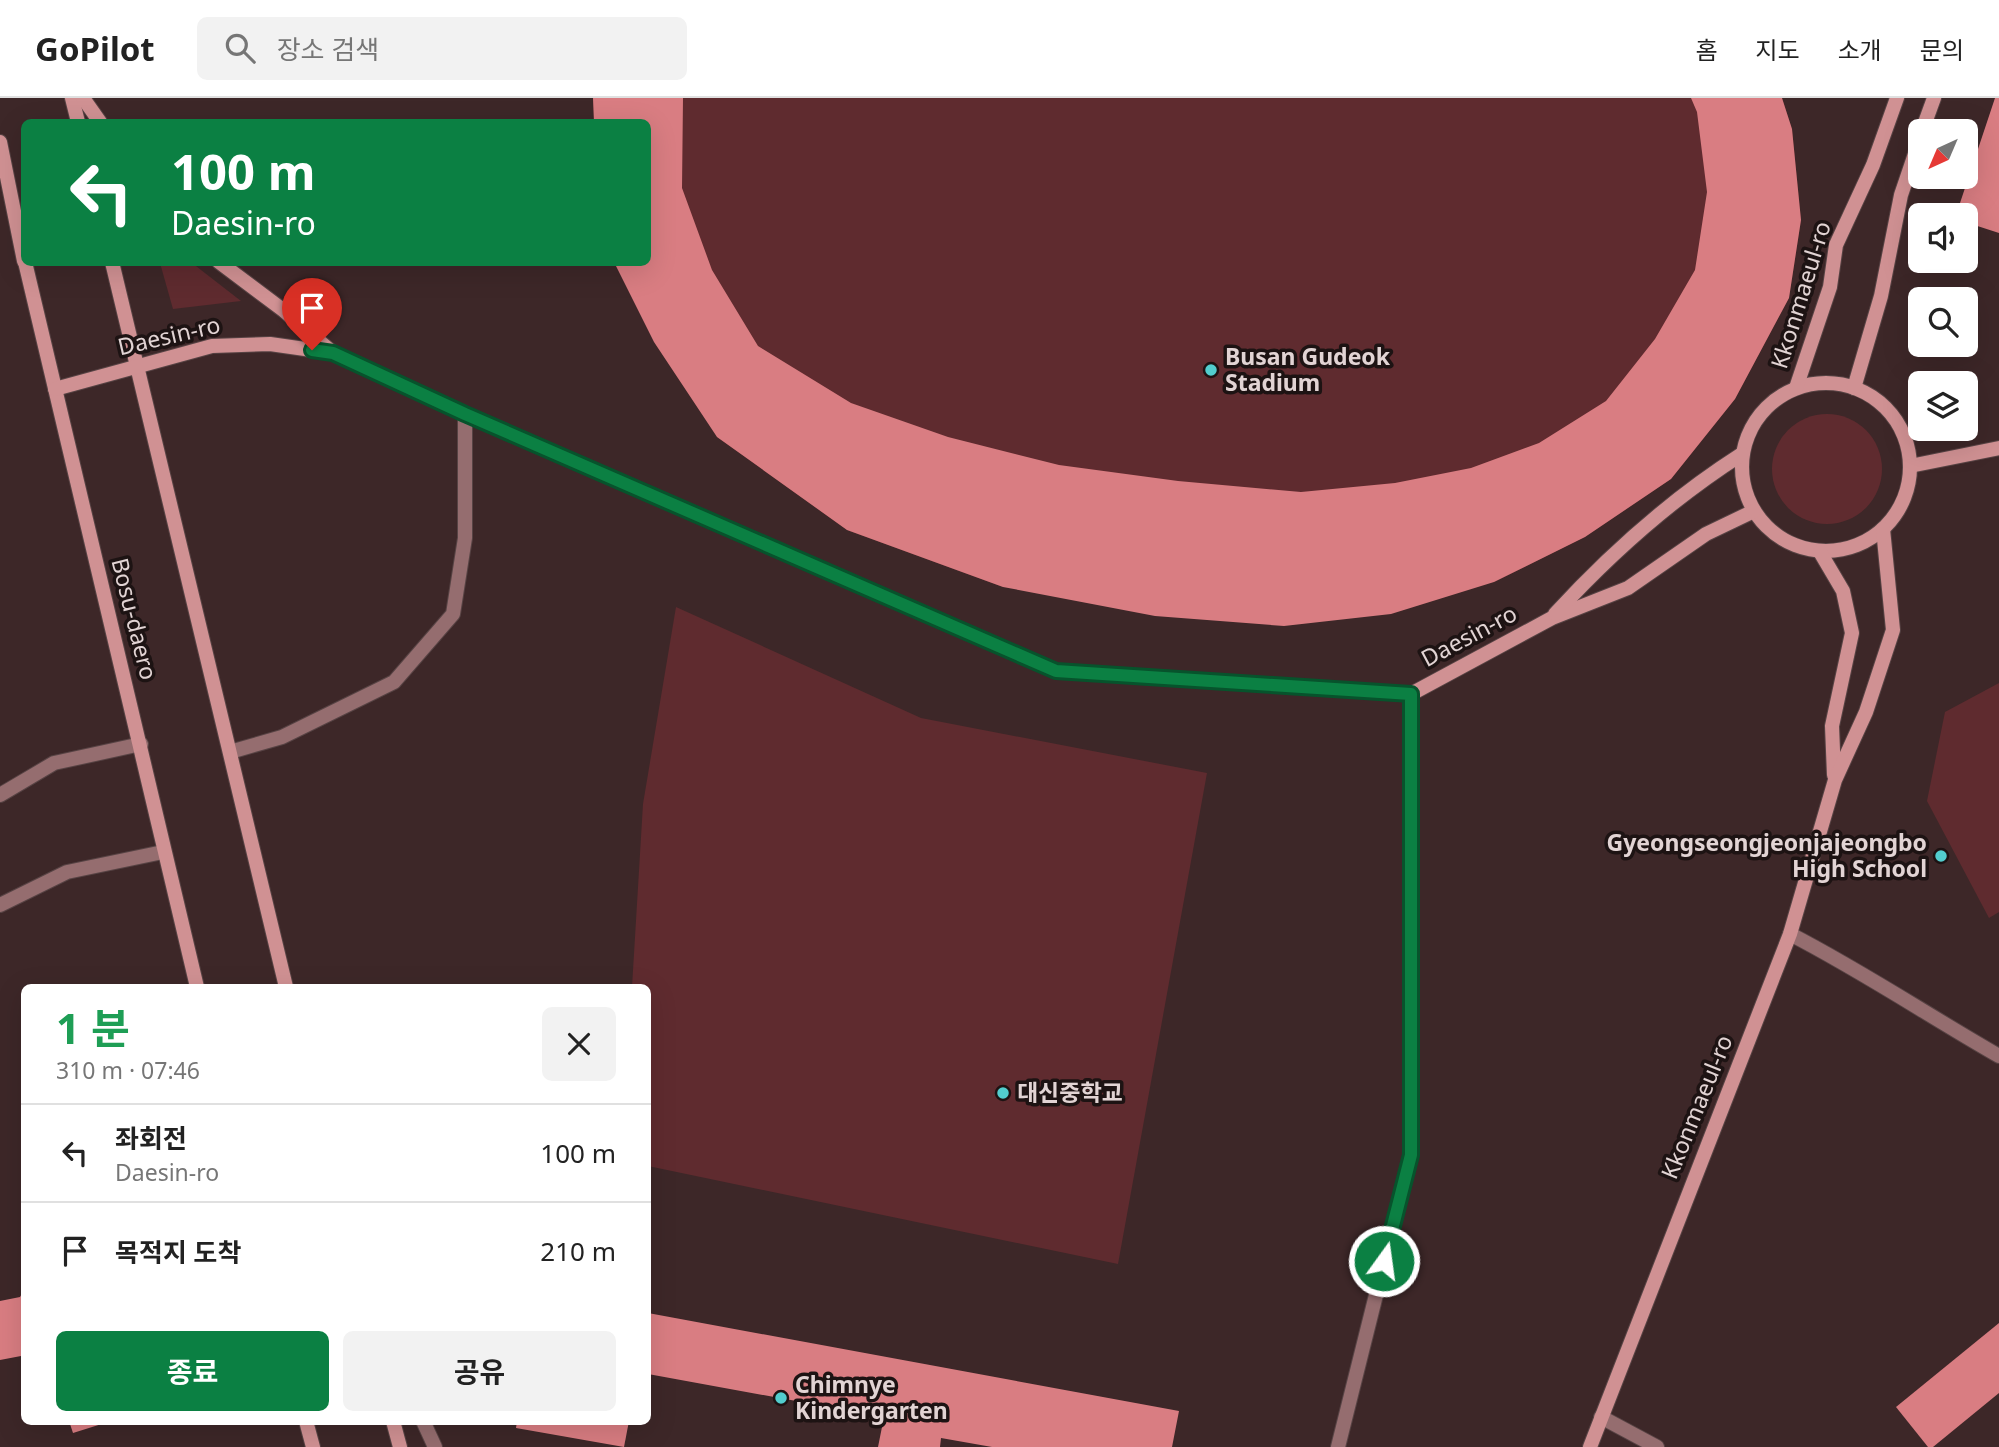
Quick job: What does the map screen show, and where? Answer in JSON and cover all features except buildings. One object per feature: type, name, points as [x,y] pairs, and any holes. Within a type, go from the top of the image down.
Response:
[{"type":"main road","points":[[72,98],[77,119]]},
{"type":"main road","points":[[83,98],[98,119]]},
{"type":"main road","name":"Kkonmaeul-ro","points":[[1796,388],[1830,286],[1836,245],[1873,165],[1897,98]]},
{"type":"main road","points":[[1926,119],[1934,98]]},
{"type":"main road","name":"Bosu-daero","points":[[0,142],[21,243]]},
{"type":"main road","points":[[1854,388],[1881,296],[1901,195],[1908,174]]},
{"type":"main road","name":"Bosu-daero","points":[[26,266],[196,984]]},
{"type":"main road","points":[[113,266],[285,984]]},
{"type":"main road","points":[[224,266],[283,310],[333,353]]},
{"type":"main road","name":"Daesin-ro","points":[[55,389],[212,346],[270,344],[333,353],[465,414],[1056,671],[1411,694],[1477,656],[1552,618],[1628,588],[1706,534],[1754,511]]},
{"type":"main road","name":"Kkonmaeul-ro","points":[[1825,382],[1854,388],[1883,405],[1903,432],[1910,466],[1908,489],[1899,511],[1883,529],[1854,547],[1820,552],[1794,545],[1772,531],[1754,511],[1744,483],[1742,454],[1752,426],[1770,403],[1796,388],[1825,382]]},
{"type":"main road","points":[[1910,466],[1999,448]]},
{"type":"main road","name":"Daesin-ro","points":[[1552,618],[1588,578],[1695,484],[1742,454]]},
{"type":"main road","name":"Kkonmaeul-ro","points":[[1590,1447],[1790,934],[1835,780],[1866,712],[1893,630],[1883,529]]},
{"type":"main road","name":"Kkonmaeul-ro","points":[[1820,552],[1843,591],[1852,633],[1832,726],[1835,780]]},
{"type":"main road","points":[[307,1425],[313,1447]]},
{"type":"main road","points":[[394,1425],[400,1447]]},
{"type":"street","points":[[230,752],[282,737],[394,682],[453,614],[465,538],[465,414]]},
{"type":"street","points":[[1338,1447],[1411,1155],[1411,694]]},
{"type":"street","points":[[0,795],[54,763],[141,744]]},
{"type":"street","points":[[0,905],[67,872],[163,852]]},
{"type":"street","points":[[1790,934],[1840,960],[1915,1008],[1999,1056]]},
{"type":"street","points":[[1601,1417],[1657,1447]]},
{"type":"street","points":[[425,1425],[435,1447]]},
{"type":"shaded area","name":"Busan Gudeok Stadium","points":[[593,98],[1782,98],[1792,129],[1801,220],[1789,298],[1735,399],[1671,479],[1585,537],[1494,582],[1003,587],[847,530],[717,437],[650,266],[651,119],[594,119]]},
{"type":"shaded area","points":[[161,266],[196,266],[241,301],[173,309]]},
{"type":"shaded area","points":[[1827,414],[1848,418],[1866,430],[1878,448],[1882,469],[1878,490],[1866,508],[1848,520],[1827,524],[1806,520],[1788,508],[1776,490],[1772,469],[1776,448],[1788,430],[1806,418]]},
{"type":"shaded area","points":[[676,607],[921,718],[1207,773],[1118,1264],[651,1167],[651,984],[632,984],[643,804]]},
{"type":"shaded area","points":[[1999,683],[1999,912],[1989,918],[1927,801],[1945,712]]},
{"type":"place","name":"Busan Gudeok Stadium","points":[[1211,370]]},
{"type":"place","name":"Gyeongseongjeonjajeongbo High School","points":[[1941,856]]},
{"type":"place","name":"대신중학교","points":[[1003,1093]]},
{"type":"place","name":"Chimnye Kindergarten","points":[[781,1398]]},
{"type":"route","points":[[312,350],[333,353],[465,414],[1056,671],[1411,694],[1411,1155],[1384,1261]]}]
